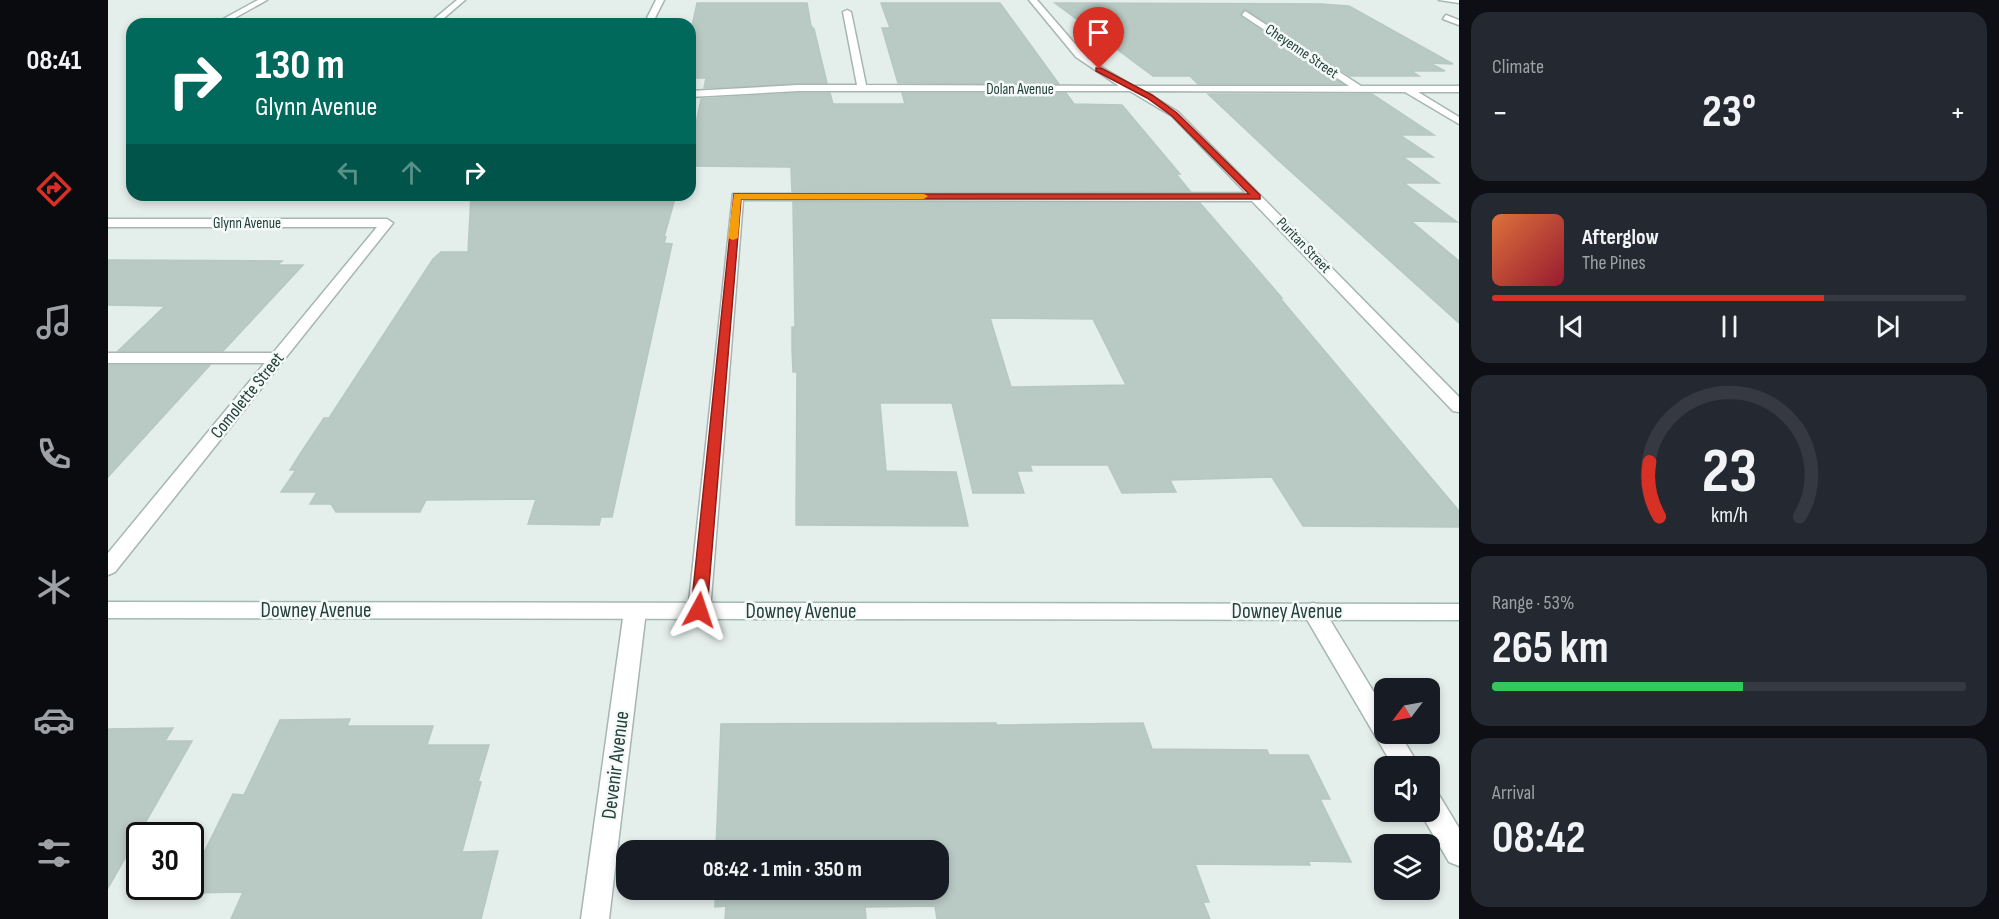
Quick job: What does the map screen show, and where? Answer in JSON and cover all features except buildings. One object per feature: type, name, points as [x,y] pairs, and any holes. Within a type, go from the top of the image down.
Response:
[{"type":"street","points":[[229,18],[263,0]]},
{"type":"street","points":[[439,18],[461,0]]},
{"type":"street","points":[[651,18],[660,0]]},
{"type":"street","name":"Puritan Street","points":[[1034,0],[1084,60],[1174,114],[1459,407]]},
{"type":"street","points":[[1443,0],[1459,1]]},
{"type":"street","points":[[847,12],[861,88]]},
{"type":"street","name":"Cheyenne Street","points":[[1245,13],[1359,88]]},
{"type":"street","points":[[1446,17],[1459,23]]},
{"type":"street","name":"Dolan Avenue","points":[[696,94],[780,88],[1459,89]]},
{"type":"street","points":[[1407,89],[1459,121]]},
{"type":"street","points":[[699,610],[737,196],[1257,197]]},
{"type":"street","name":"Glynn Avenue","points":[[108,223],[387,224]]},
{"type":"street","name":"Comolette Street","points":[[108,567],[387,224]]},
{"type":"street","points":[[108,358],[277,358]]},
{"type":"street","name":"Downey Avenue","points":[[108,609],[635,612],[699,610],[1459,612]]},
{"type":"street","points":[[1313,611],[1374,712]]},
{"type":"street","name":"Devenir Avenue","points":[[595,919],[635,612]]},
{"type":"street","points":[[1440,821],[1459,854]]},
{"type":"slow traffic","points":[[733,238],[737,196],[924,196]]},
{"type":"route","points":[[699,610],[737,196],[1257,197],[1174,114],[1150,96],[1114,79],[1099,69]]}]
